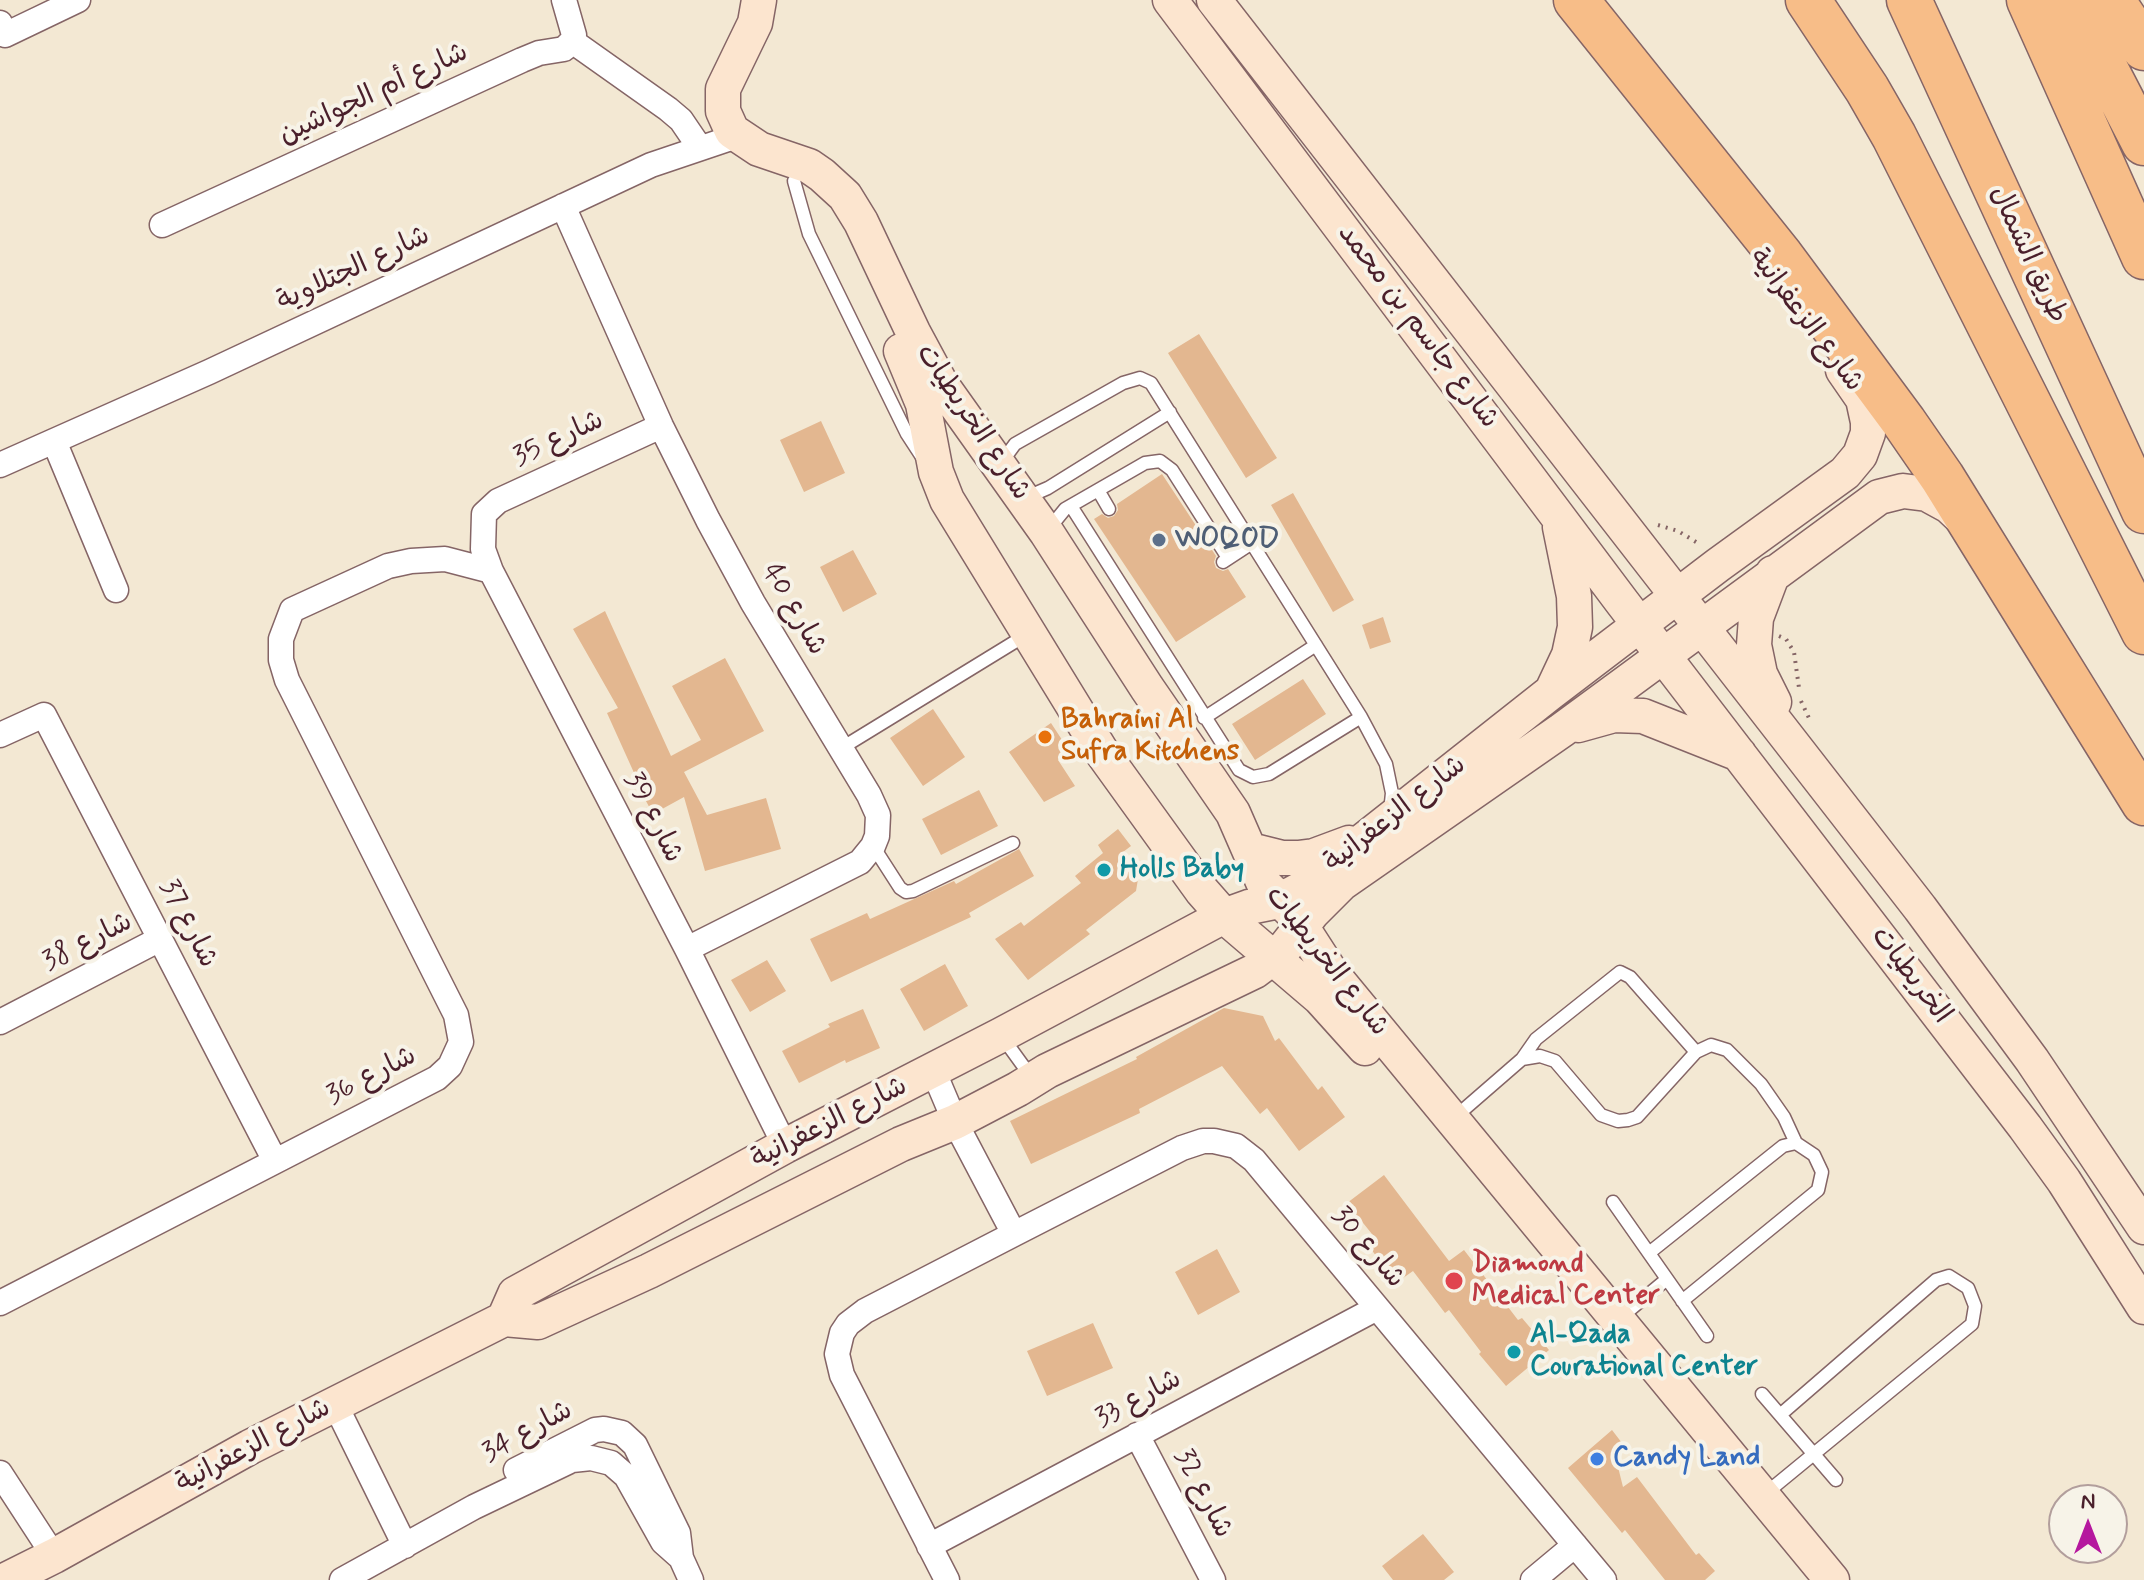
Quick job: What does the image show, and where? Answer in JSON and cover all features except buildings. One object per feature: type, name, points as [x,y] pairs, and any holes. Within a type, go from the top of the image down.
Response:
[{"type":"highway","points":[[1576,0],[1781,256],[1865,368],[1942,477],[2144,803]]},
{"type":"highway","points":[[1808,0],[1894,136],[2144,632]]},
{"type":"highway","name":"طريق الشمال","points":[[1909,0],[2144,511]]},
{"type":"highway","points":[[2029,0],[2144,257]]},
{"type":"highway","points":[[2070,0],[2144,143]]},
{"type":"highway","points":[[2112,0],[2144,48]]},
{"type":"street","points":[[3,29],[78,0]]},
{"type":"street","points":[[564,0],[574,29],[572,41],[675,115],[692,133],[721,142],[726,122],[723,89],[748,11]]},
{"type":"street","name":"شارع جاسم بن محمد","points":[[1170,0],[1663,655]]},
{"type":"street","name":"شارع جاسم بن محمد","points":[[1214,0],[1701,626]]},
{"type":"street","name":"شارع أم الجواشين","points":[[162,225],[522,60],[564,49],[572,41]]},
{"type":"street","name":"شارع الزعفرانية","points":[[504,1319],[515,1294],[785,1146],[1224,916],[1279,901],[1303,888],[1550,693],[1845,473],[1860,455],[1868,433],[1863,399],[1858,389],[1692,171],[1641,83]]},
{"type":"street","name":"شارع الخريطيات","points":[[721,142],[794,181],[823,204],[846,232],[916,385],[943,416],[1000,466],[1047,533],[1147,688],[1233,813],[1264,884],[1292,912],[1330,971],[1832,1580]]},
{"type":"street","name":"شارع الخريطيات","points":[[721,142],[759,149],[809,166],[845,196],[861,222],[926,359],[943,416],[936,472],[947,500],[1125,786],[1202,891],[1224,916],[1320,998],[1351,1031],[1806,1580]]},
{"type":"street","name":"شارع الجتلاوية","points":[[0,465],[209,372],[651,165],[721,142]]},
{"type":"street","name":"شارع 40","points":[[563,206],[661,426],[753,603],[875,805],[879,826],[873,846]]},
{"type":"street","name":"شارع 35","points":[[484,514],[498,501],[661,426]]},
{"type":"street","points":[[54,441],[116,590]]},
{"type":"street","name":"شارع الزعفرانية","points":[[6,1580],[250,1447],[504,1319],[538,1322],[649,1271],[908,1140],[955,1122],[1032,1079],[1255,971],[1274,958],[1342,883],[1562,730],[1868,504],[1891,493],[1915,492],[1939,499],[1977,532]]},
{"type":"street","name":"شارع 39","points":[[484,514],[483,549],[491,571],[687,949],[785,1146]]},
{"type":"street","points":[[1550,693],[1565,669],[1575,627],[1574,596],[1557,515]]},
{"type":"street","name":"شارع 36","points":[[0,1303],[437,1078],[455,1059],[461,1042],[456,1015],[283,670],[281,639],[292,610],[399,563],[434,559],[457,561],[491,571]]},
{"type":"street","points":[[1773,573],[1756,618],[1756,660],[1766,688],[1807,762]]},
{"type":"street","name":"الخريطيات","points":[[1701,626],[1920,908],[2032,1060],[2144,1227]]},
{"type":"street","name":"الخريطيات","points":[[1663,655],[2025,1127],[2094,1227],[2144,1307]]},
{"type":"street","name":"شارع 37","points":[[0,735],[44,715],[275,1161]]},
{"type":"street","points":[[1562,730],[1614,715],[1643,716],[1670,724],[1739,754]]},
{"type":"street","points":[[1250,850],[1282,858],[1314,856],[1378,830]]},
{"type":"street","points":[[687,949],[851,867],[873,846]]},
{"type":"street","name":"شارع 38","points":[[0,1022],[160,939]]},
{"type":"street","points":[[933,1070],[955,1122],[1014,1234]]},
{"type":"street","name":"شارع 30","points":[[947,1580],[838,1365],[838,1344],[848,1324],[856,1317],[1192,1143],[1214,1141],[1236,1146],[1254,1160],[1604,1580]]},
{"type":"street","name":"شارع 33","points":[[929,1546],[1377,1308]]},
{"type":"street","points":[[335,1404],[405,1546]]},
{"type":"street","name":"شارع 34","points":[[342,1580],[474,1507],[488,1489],[506,1475],[587,1433],[604,1429],[613,1430],[629,1439],[639,1453],[678,1533],[681,1558],[691,1580]]},
{"type":"street","name":"شارع 32","points":[[1137,1435],[1213,1580]]},
{"type":"street","points":[[0,1473],[54,1556]]},
{"type":"street","points":[[1533,1580],[1575,1545]]},
{"type":"lane","points":[[794,181],[809,234],[907,434],[936,472]]},
{"type":"lane","points":[[1000,466],[1015,444],[1128,380],[1140,378],[1154,388],[1380,751],[1392,793],[1378,830]]},
{"type":"lane","points":[[1023,499],[1048,488],[1170,412]]},
{"type":"lane","points":[[1047,533],[1059,514],[1155,460],[1165,463],[1172,470],[1226,560],[1252,543]]},
{"type":"lane","points":[[1098,490],[1109,509]]},
{"type":"lane","points":[[1071,506],[1239,770],[1253,777],[1277,769],[1361,717]]},
{"type":"lane","points":[[1139,614],[1152,606]]},
{"type":"lane","points":[[840,749],[1028,634]]},
{"type":"lane","points":[[1204,718],[1316,645]]},
{"type":"lane","points":[[873,846],[900,888],[906,892],[1013,843]]},
{"type":"lane","points":[[1453,1119],[1522,1059],[1536,1039],[1620,972],[1630,977],[1696,1052]]},
{"type":"lane","points":[[1001,1035],[1032,1079]]},
{"type":"lane","points":[[1522,1059],[1540,1056],[1555,1061],[1601,1115],[1618,1121],[1637,1117],[1696,1052],[1704,1046],[1718,1045],[1740,1061],[1773,1101],[1796,1143],[1814,1155],[1822,1172],[1818,1190],[1682,1301]]},
{"type":"lane","points":[[1649,1253],[1783,1146],[1796,1143]]},
{"type":"lane","points":[[1613,1202],[1707,1336]]},
{"type":"lane","points":[[1763,1496],[1972,1324],[1975,1306],[1968,1288],[1949,1276],[1936,1280],[1780,1415]]},
{"type":"lane","points":[[1618,1320],[1667,1279]]},
{"type":"lane","points":[[1762,1394],[1836,1480]]},
{"type":"place","name":"WOQOD","points":[[1159,540]]},
{"type":"place","name":"Bahraini Al Sufra Kitchens","points":[[1045,737]]},
{"type":"place","name":"Holls Baby","points":[[1104,870]]},
{"type":"place","name":"Diamond Medical Center","points":[[1454,1281]]},
{"type":"place","name":"Al-Qada Courational Center","points":[[1514,1352]]},
{"type":"place","name":"Candy Land","points":[[1597,1459]]}]
